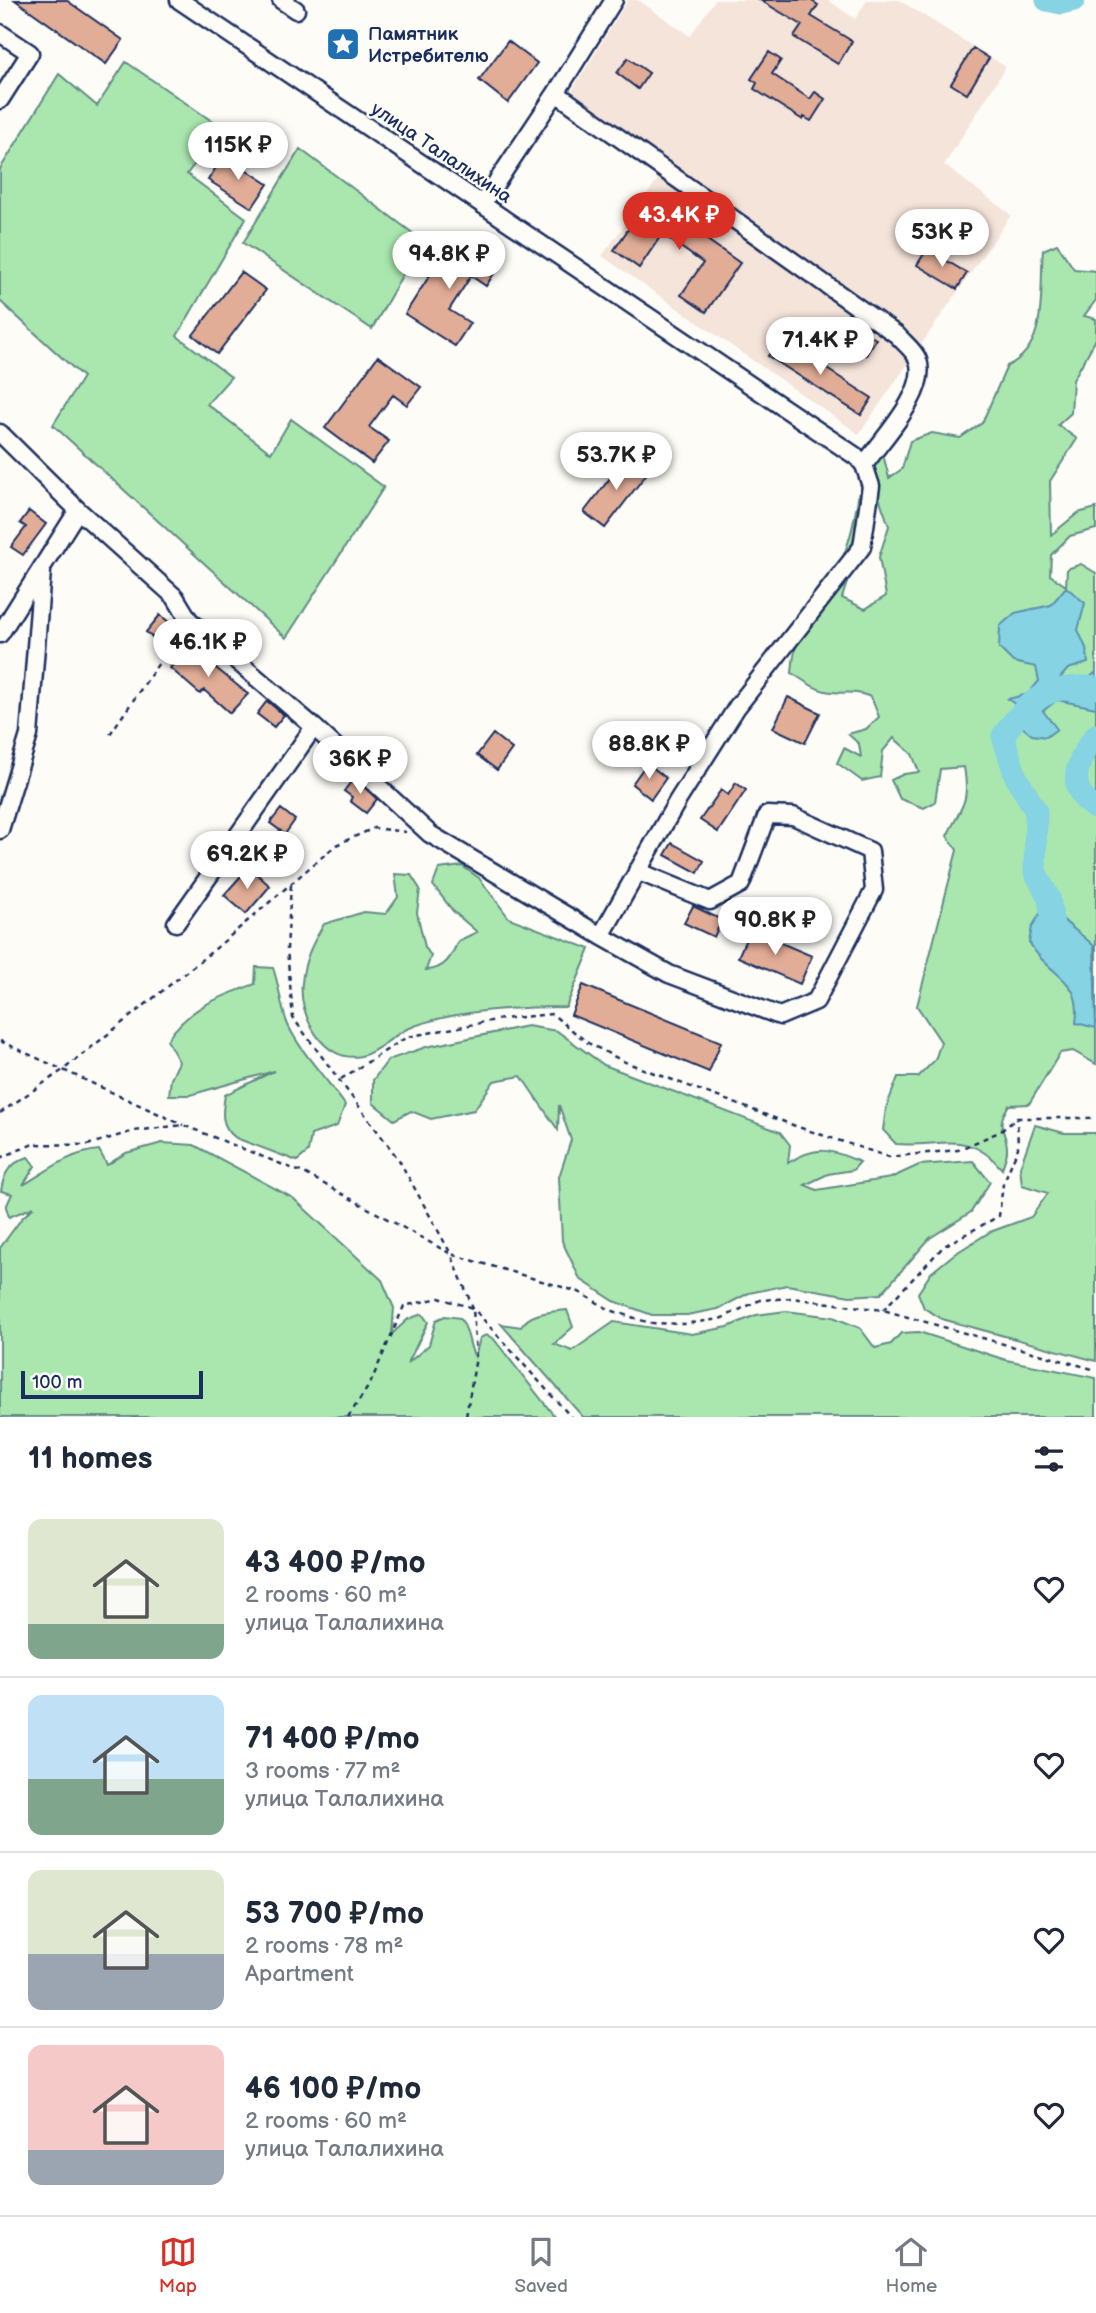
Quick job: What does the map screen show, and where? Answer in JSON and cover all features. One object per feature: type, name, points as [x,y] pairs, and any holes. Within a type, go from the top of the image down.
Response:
[{"type":"street","name":"улица Талалихина","points":[[179,0],[860,461]]},
{"type":"street","points":[[281,0],[296,10]]},
{"type":"street","points":[[482,204],[614,0]]},
{"type":"street","points":[[0,33],[30,53],[0,100]]},
{"type":"street","points":[[556,93],[897,334],[918,359],[919,374],[912,400],[860,461],[871,486],[862,547],[737,707],[678,800],[601,936]]},
{"type":"street","points":[[0,433],[78,510],[175,597],[189,620],[314,727],[430,834],[669,974],[780,1016],[816,1002],[874,890],[870,851],[793,816],[767,815],[741,884],[710,901],[638,871]]},
{"type":"street","points":[[0,634],[78,510]]},
{"type":"street","points":[[0,830],[29,735],[42,571]]},
{"type":"street","points":[[176,923],[314,727]]},
{"type":"path","points":[[110,734],[189,620]]},
{"type":"path","points":[[0,1113],[63,1070],[291,885],[336,845],[374,828],[408,832]]},
{"type":"path","points":[[291,885],[287,949],[293,1018],[399,1160],[451,1254],[473,1308],[476,1357],[466,1417]]},
{"type":"path","points":[[341,1079],[407,1037],[501,1019],[552,1014],[588,1043],[625,1062],[798,1127],[889,1157],[958,1150],[1001,1131],[1017,1118],[1096,1118]]},
{"type":"path","points":[[0,1041],[183,1125],[306,1174],[451,1254],[579,1292],[610,1310],[650,1323],[683,1324],[720,1319],[760,1300],[792,1298],[883,1310],[1096,1370]]},
{"type":"path","points":[[883,1310],[944,1246],[999,1216],[1003,1184],[1018,1148],[1017,1118]]},
{"type":"path","points":[[0,1158],[33,1144],[87,1145],[134,1131],[183,1125]]},
{"type":"path","points":[[348,1417],[370,1384],[404,1306],[439,1298],[473,1308],[571,1417]]},
{"type":"shaded area","points":[[628,0],[638,0],[690,36],[715,0],[828,0],[855,19],[867,0],[899,0],[1006,67],[944,165],[1011,215],[859,434],[602,256],[670,163],[571,92]]},
{"type":"green space","points":[[126,62],[222,128],[187,174],[246,218],[177,336],[231,377],[207,404],[271,453],[291,419],[384,487],[286,638],[53,425],[83,377],[0,301],[0,169],[59,74],[97,106]]},
{"type":"green space","points":[[300,149],[422,240],[372,329],[243,243]]},
{"type":"green space","points":[[1057,244],[1074,269],[1096,271],[1096,300],[1084,316],[1096,319],[1096,339],[1073,380],[1071,413],[1058,425],[1077,439],[1050,481],[1051,535],[1078,513],[1096,508],[1096,529],[1070,536],[1051,555],[1050,575],[1066,586],[1067,569],[1081,564],[1096,573],[1096,1064],[1073,1051],[1060,1053],[1029,1104],[1009,1105],[1002,1119],[1007,1151],[1002,1169],[989,1156],[965,1144],[896,1144],[883,1130],[886,1108],[898,1077],[918,1077],[935,1060],[941,1042],[917,1006],[957,850],[947,836],[965,797],[964,767],[940,769],[935,802],[924,808],[900,799],[891,780],[904,774],[919,772],[912,754],[894,738],[883,751],[880,777],[862,781],[837,763],[844,748],[861,757],[859,744],[848,734],[866,729],[879,717],[871,697],[821,690],[792,673],[798,639],[841,561],[850,536],[859,493],[865,489],[851,570],[842,598],[865,609],[886,596],[879,557],[889,526],[873,480],[873,456],[882,450],[889,478],[902,469],[910,441],[932,433],[960,438],[982,423],[1007,366],[1021,357],[1036,331],[1040,316],[1043,250]]},
{"type":"green space","points":[[462,866],[479,878],[509,918],[590,949],[566,1007],[507,1009],[444,1018],[407,1029],[361,1056],[347,1056],[325,1045],[309,1022],[302,995],[307,959],[324,924],[364,912],[386,914],[398,897],[395,874],[411,875],[420,889],[417,913],[425,947],[431,956],[426,970],[443,965],[458,941],[477,932],[453,911],[433,885],[439,869]]},
{"type":"green space","points":[[256,967],[273,968],[288,1025],[307,1056],[345,1105],[337,1126],[311,1135],[308,1152],[297,1161],[236,1138],[227,1129],[223,1119],[225,1095],[274,1071],[190,1095],[169,1095],[171,1079],[179,1062],[167,1040],[195,1011],[255,984]]},
{"type":"green space","points":[[527,1026],[557,1031],[604,1065],[780,1132],[790,1145],[788,1163],[815,1151],[840,1154],[860,1162],[853,1170],[828,1174],[805,1185],[817,1190],[891,1178],[919,1165],[973,1161],[990,1182],[971,1212],[930,1238],[881,1294],[850,1296],[787,1285],[749,1293],[718,1309],[687,1315],[652,1315],[614,1301],[580,1279],[562,1241],[559,1177],[571,1140],[559,1105],[558,1130],[521,1076],[494,1081],[474,1110],[431,1119],[411,1111],[394,1120],[373,1103],[373,1080],[388,1060],[426,1047]]},
{"type":"green space","points":[[1035,1125],[1064,1133],[1096,1133],[1096,1361],[942,1319],[924,1308],[918,1293],[931,1273],[953,1255],[990,1232],[1031,1217],[1048,1193],[1022,1185],[1020,1167]]},
{"type":"green space","points":[[162,1143],[194,1145],[293,1198],[382,1280],[394,1308],[392,1334],[408,1319],[422,1314],[428,1322],[408,1363],[429,1345],[436,1320],[445,1316],[460,1318],[475,1357],[480,1338],[486,1335],[493,1338],[555,1417],[0,1417],[0,1248],[22,1218],[34,1207],[9,1217],[6,1207],[12,1194],[1,1191],[6,1173],[17,1162],[28,1157],[35,1166],[23,1185],[78,1155],[99,1150],[107,1165],[126,1153]]},
{"type":"green space","points":[[567,1310],[573,1327],[554,1344],[572,1351],[614,1322],[692,1334],[728,1327],[756,1315],[786,1311],[833,1317],[860,1328],[875,1348],[891,1344],[901,1333],[919,1332],[1006,1360],[1096,1378],[1096,1417],[583,1417],[501,1324],[521,1327],[535,1316]]},
{"type":"water","points":[[1066,587],[1085,603],[1078,630],[1086,648],[1088,663],[1068,669],[1060,678],[1087,680],[1096,672],[1096,708],[1057,700],[1043,711],[1057,729],[1046,737],[1032,735],[1021,726],[1021,709],[1008,699],[1028,694],[1039,681],[1036,667],[1013,662],[999,648],[1000,626],[1015,613],[1051,605]]},
{"type":"water","points":[[1049,898],[1064,920],[1094,946],[1096,1028],[1076,1023],[1077,1008],[1069,986],[1037,954],[1029,942],[1032,927]]},
{"type":"building","points":[[15,0],[66,0],[123,40],[106,64]]},
{"type":"building","points":[[760,0],[810,0],[818,5],[811,16],[852,41],[838,64],[794,37],[802,25]]},
{"type":"building","points":[[508,41],[537,63],[508,103],[479,80]]},
{"type":"building","points":[[973,48],[989,58],[967,94],[951,84]]},
{"type":"building","points":[[769,52],[781,60],[772,74],[810,99],[815,92],[825,99],[811,121],[804,117],[803,120],[754,89],[757,83],[751,79]]},
{"type":"building","points":[[628,58],[649,73],[638,89],[617,73]]},
{"type":"building","points":[[224,155],[268,184],[252,208],[208,180]]},
{"type":"building","points":[[649,199],[740,263],[706,312],[681,295],[703,263],[662,234],[639,268],[614,250]]},
{"type":"building","points":[[453,239],[498,267],[486,286],[471,276],[449,310],[470,323],[455,346],[405,314]]},
{"type":"building","points":[[927,249],[967,273],[957,289],[917,265]]},
{"type":"building","points":[[241,272],[266,290],[217,354],[193,335]]},
{"type":"building","points":[[845,321],[876,339],[866,355],[836,336]]},
{"type":"building","points":[[780,339],[872,398],[861,415],[768,356]]},
{"type":"building","points":[[378,356],[421,387],[407,405],[393,395],[369,427],[389,441],[372,463],[325,428]]},
{"type":"building","points":[[627,456],[648,472],[605,528],[584,512]]},
{"type":"building","points":[[29,511],[46,524],[23,555],[11,547],[26,527],[20,523]]},
{"type":"building","points":[[160,615],[174,626],[160,643],[146,632]]},
{"type":"building","points":[[189,646],[248,694],[230,713],[204,690],[200,694],[170,668]]},
{"type":"building","points":[[788,697],[820,713],[805,743],[773,728]]},
{"type":"building","points":[[267,701],[284,715],[274,727],[257,714]]},
{"type":"building","points":[[493,734],[512,749],[497,770],[477,755]]},
{"type":"building","points":[[647,763],[666,778],[651,799],[632,784]]},
{"type":"building","points":[[354,778],[377,799],[366,813],[350,801],[352,797],[344,791]]},
{"type":"building","points":[[736,783],[746,790],[718,832],[700,820],[721,790],[728,795]]},
{"type":"building","points":[[281,809],[295,820],[285,834],[270,823]]},
{"type":"building","points":[[672,843],[704,861],[698,873],[665,855]]},
{"type":"building","points":[[249,867],[270,886],[246,914],[224,895]]},
{"type":"building","points":[[693,906],[722,920],[714,937],[684,923]]},
{"type":"building","points":[[750,930],[812,956],[800,984],[738,957]]},
{"type":"building","points":[[583,985],[721,1042],[709,1072],[571,1015]]},
{"type":"waterway","points":[[1047,0],[1061,3],[1074,0]]},
{"type":"waterway","points":[[1053,926],[1049,898],[1035,872],[1036,811],[1016,777],[1003,736],[1021,712],[1042,696],[1066,688],[1096,688]]},
{"type":"waterway","points":[[1096,735],[1083,754],[1077,774],[1080,792],[1096,809]]},
{"type":"place","name":"Памятник Истребителю","points":[[343,44]]}]
